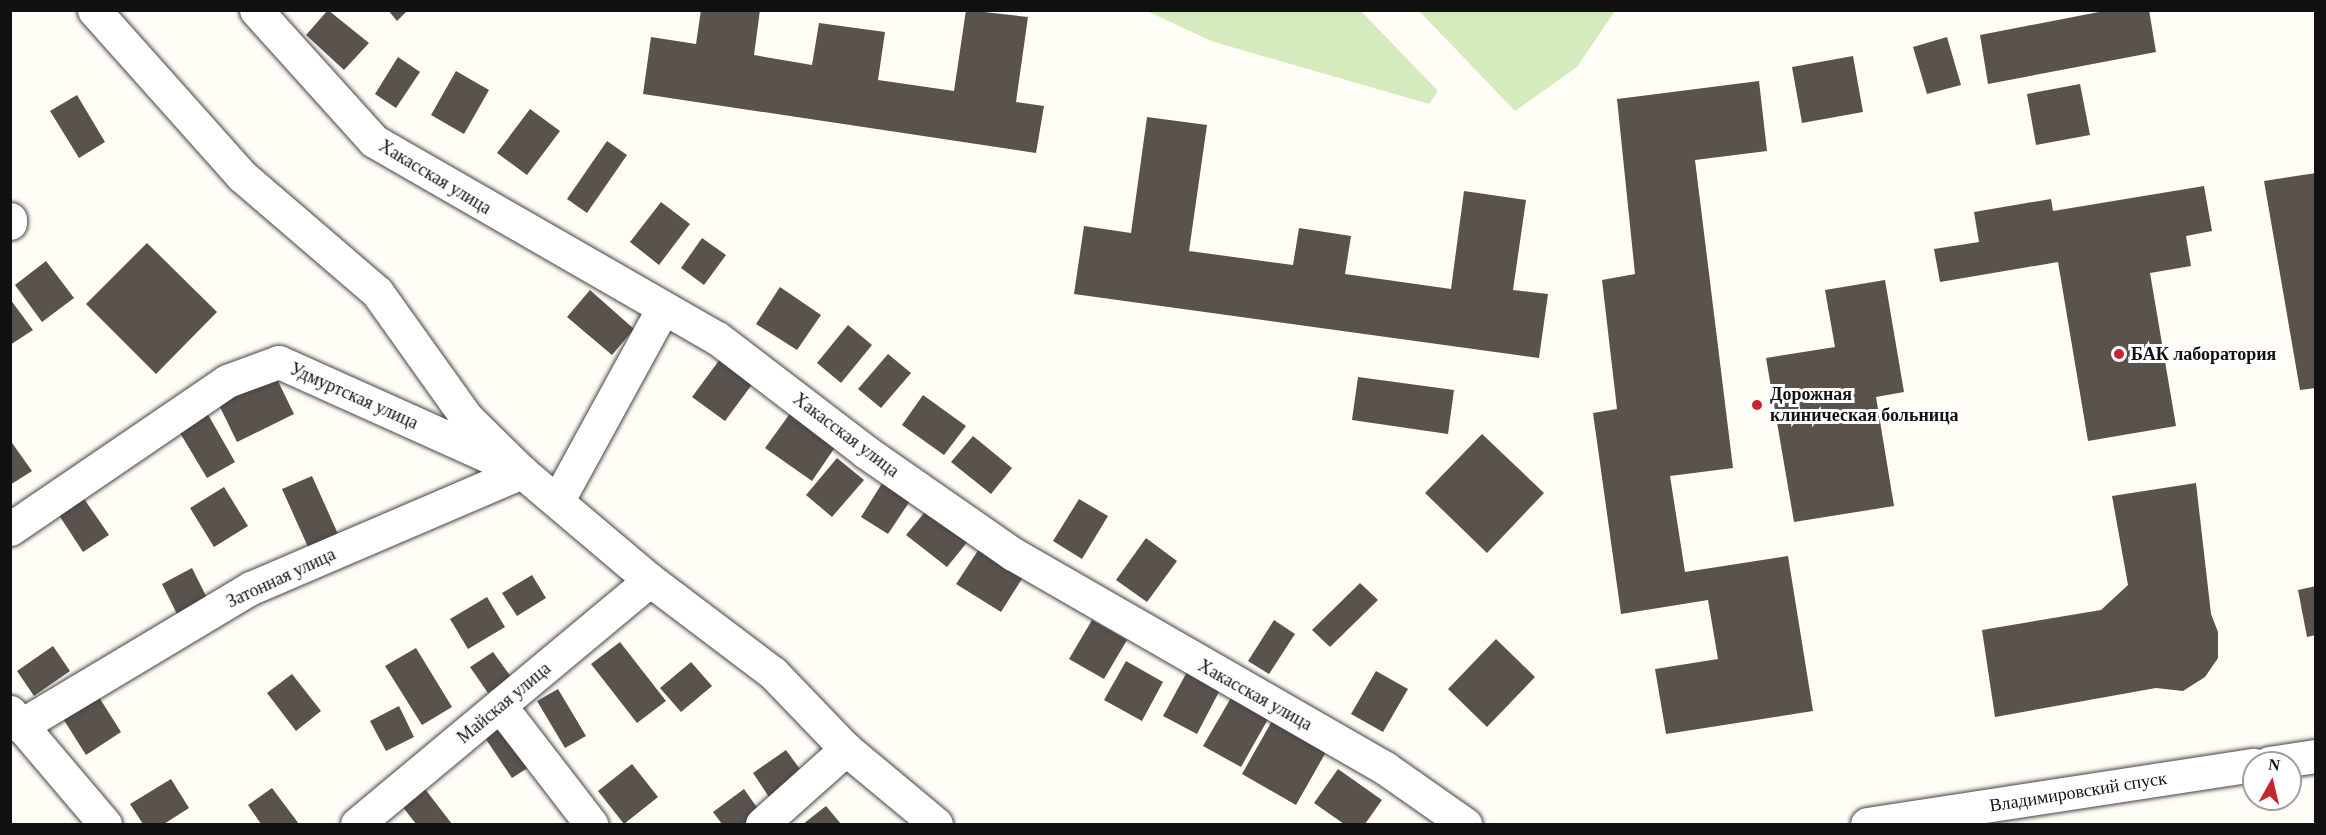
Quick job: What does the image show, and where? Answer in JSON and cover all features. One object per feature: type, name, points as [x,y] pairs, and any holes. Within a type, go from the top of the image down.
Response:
[{"type":"street","points":[[94,10],[242,176],[377,292],[465,417],[522,471],[650,580],[773,673],[846,749],[936,825]]},
{"type":"street","name":"Хакасская улица","points":[[256,10],[374,141],[717,338],[866,453],[1013,554],[1385,768],[1465,825]]},
{"type":"street","points":[[558,500],[663,308]]},
{"type":"street","name":"Удмуртская улица","points":[[10,529],[226,381],[279,362],[522,471]]},
{"type":"street","name":"Затонная улица","points":[[15,719],[251,588],[522,471]]},
{"type":"street","name":"Майская улица","points":[[357,825],[650,580]]},
{"type":"street","points":[[501,706],[591,825]]},
{"type":"street","points":[[15,719],[105,825]]},
{"type":"street","points":[[762,825],[846,749]]},
{"type":"street","name":"Владимировский спуск","points":[[1867,825],[2242,767]]},
{"type":"green space","points":[[1147,11],[1361,11],[1438,91],[1429,104],[1211,41]]},
{"type":"green space","points":[[1419,11],[1615,11],[1577,67],[1515,111]]},
{"type":"building","points":[[328,10],[369,43],[344,70],[306,35]]},
{"type":"building","points":[[388,10],[408,10],[397,21]]},
{"type":"building","points":[[701,10],[760,10],[754,55],[812,65],[819,23],[885,32],[878,80],[954,91],[966,10],[1028,17],[1016,102],[1044,106],[1036,153],[643,94],[651,37],[696,44]]},
{"type":"building","points":[[2109,10],[2149,10],[2156,52],[1988,84],[1980,35]]},
{"type":"building","points":[[1947,37],[1961,85],[1927,94],[1913,47]]},
{"type":"building","points":[[1853,56],[1863,112],[1802,123],[1792,67]]},
{"type":"building","points":[[398,57],[420,72],[396,108],[375,94]]},
{"type":"building","points":[[456,71],[489,90],[464,134],[431,115]]},
{"type":"building","points":[[1759,81],[1767,151],[1695,160],[1733,468],[1670,476],[1685,572],[1788,556],[1813,711],[1666,734],[1655,669],[1718,659],[1708,600],[1621,614],[1593,413],[1617,409],[1602,280],[1635,274],[1617,99]]},
{"type":"building","points":[[2080,84],[2090,135],[2036,145],[2027,94]]},
{"type":"building","points":[[77,95],[105,142],[79,158],[50,111]]},
{"type":"building","points":[[530,109],[560,131],[527,175],[497,153]]},
{"type":"building","points":[[1147,117],[1207,125],[1189,251],[1293,265],[1299,228],[1351,236],[1345,274],[1451,289],[1464,191],[1526,200],[1513,290],[1548,294],[1539,358],[1074,294],[1084,226],[1131,233]]},
{"type":"building","points":[[607,141],[627,155],[587,213],[567,199]]},
{"type":"building","points":[[2316,173],[2316,388],[2300,390],[2264,181]]},
{"type":"building","name":"БАК лаборатория","points":[[2204,186],[2212,231],[2186,236],[2191,266],[2150,273],[2176,426],[2088,441],[2058,262],[1940,282],[1934,249],[1979,242],[1974,212],[2051,199],[2053,211]]},
{"type":"building","points":[[661,202],[690,224],[659,265],[630,242]]},
{"type":"building","points":[[702,238],[726,255],[704,285],[681,268]]},
{"type":"building","points":[[147,243],[217,312],[156,374],[86,304]]},
{"type":"building","points":[[46,261],[74,298],[42,322],[15,285]]},
{"type":"building","points":[[1885,280],[1904,392],[1876,397],[1894,506],[1794,522],[1766,358],[1835,347],[1825,290]]},
{"type":"building","points":[[780,287],[821,315],[797,350],[756,324]]},
{"type":"building","points":[[590,290],[634,329],[612,355],[567,317]]},
{"type":"building","points":[[10,299],[33,330],[10,345]]},
{"type":"building","points":[[848,325],[872,345],[841,383],[817,363]]},
{"type":"building","points":[[888,354],[911,373],[881,408],[858,389]]},
{"type":"building","points":[[723,355],[756,379],[725,421],[692,397]]},
{"type":"building","points":[[275,375],[294,414],[237,442],[218,403]]},
{"type":"building","points":[[1358,377],[1454,390],[1448,434],[1352,420]]},
{"type":"building","points":[[923,395],[966,426],[944,455],[902,425]]},
{"type":"building","points":[[794,408],[840,440],[812,481],[765,448]]},
{"type":"building","points":[[206,411],[235,462],[207,478],[177,428]]},
{"type":"building","points":[[1482,434],[1544,493],[1487,553],[1425,493]]},
{"type":"building","points":[[973,436],[1012,468],[991,494],[951,462]]},
{"type":"building","points":[[10,440],[32,471],[10,485]]},
{"type":"building","points":[[837,458],[864,480],[832,517],[806,495]]},
{"type":"building","points":[[312,476],[338,534],[308,547],[282,489]]},
{"type":"building","points":[[886,477],[914,495],[888,534],[861,517]]},
{"type":"building","points":[[2196,483],[2211,614],[2218,632],[2218,658],[2205,677],[2183,691],[2156,688],[1995,717],[1982,630],[2101,610],[2128,585],[2112,496]]},
{"type":"building","points":[[224,487],[248,526],[214,547],[190,508]]},
{"type":"building","points":[[78,490],[109,535],[83,552],[53,506]]},
{"type":"building","points":[[1079,499],[1108,516],[1082,559],[1053,541]]},
{"type":"building","points":[[929,507],[969,540],[947,567],[906,535]]},
{"type":"building","points":[[1146,538],[1177,561],[1147,602],[1116,580]]},
{"type":"building","points":[[981,546],[1025,574],[1001,612],[956,584]]},
{"type":"building","points":[[192,568],[207,598],[177,614],[162,584]]},
{"type":"building","points":[[532,575],[546,598],[517,616],[502,593]]},
{"type":"building","points":[[1360,583],[1378,600],[1330,647],[1312,630]]},
{"type":"building","points":[[2316,586],[2316,635],[2307,637],[2298,590]]},
{"type":"building","points":[[487,597],[505,627],[468,649],[450,619]]},
{"type":"building","points":[[1092,620],[1127,640],[1104,679],[1069,659]]},
{"type":"building","points":[[1274,620],[1295,634],[1269,674],[1248,661]]},
{"type":"building","points":[[1496,639],[1535,677],[1487,727],[1448,689]]},
{"type":"building","points":[[620,642],[666,701],[637,723],[591,664]]},
{"type":"building","points":[[53,646],[70,671],[34,696],[17,671]]},
{"type":"building","points":[[416,648],[452,707],[422,725],[385,666]]},
{"type":"building","points":[[493,652],[511,677],[488,693],[470,667]]},
{"type":"building","points":[[1126,661],[1163,682],[1142,721],[1104,700]]},
{"type":"building","points":[[691,662],[712,686],[681,712],[660,688]]},
{"type":"building","points":[[1188,670],[1221,688],[1197,734],[1163,716]]},
{"type":"building","points":[[1376,671],[1408,689],[1383,732],[1351,714]]},
{"type":"building","points":[[292,674],[321,711],[296,731],[267,693]]},
{"type":"building","points":[[558,689],[586,736],[565,748],[537,701]]},
{"type":"building","points":[[1235,691],[1272,712],[1241,767],[1203,746]]},
{"type":"building","points":[[97,694],[121,732],[86,755],[62,717]]},
{"type":"building","points":[[399,706],[414,737],[386,751],[370,721]]},
{"type":"building","points":[[510,713],[540,760],[512,778],[481,732]]},
{"type":"building","points":[[1272,721],[1326,752],[1296,805],[1242,774]]},
{"type":"building","points":[[786,750],[805,776],[771,800],[753,773]]},
{"type":"building","points":[[632,764],[658,797],[624,824],[598,791]]},
{"type":"building","points":[[1338,769],[1382,800],[1365,824],[1344,824],[1314,803]]},
{"type":"building","points":[[171,779],[189,808],[164,824],[143,824],[130,804]]},
{"type":"building","points":[[272,788],[299,824],[261,824],[248,805]]},
{"type":"building","points":[[425,789],[452,824],[416,824],[402,806]]},
{"type":"building","points":[[744,789],[765,819],[757,824],[722,824],[713,812]]},
{"type":"building","points":[[826,806],[841,824],[803,824]]},
{"type":"place","name":"БАК лаборатория","points":[[2119,354]]},
{"type":"place","name":"Дорожная клиническая больница","points":[[1757,405]]}]
